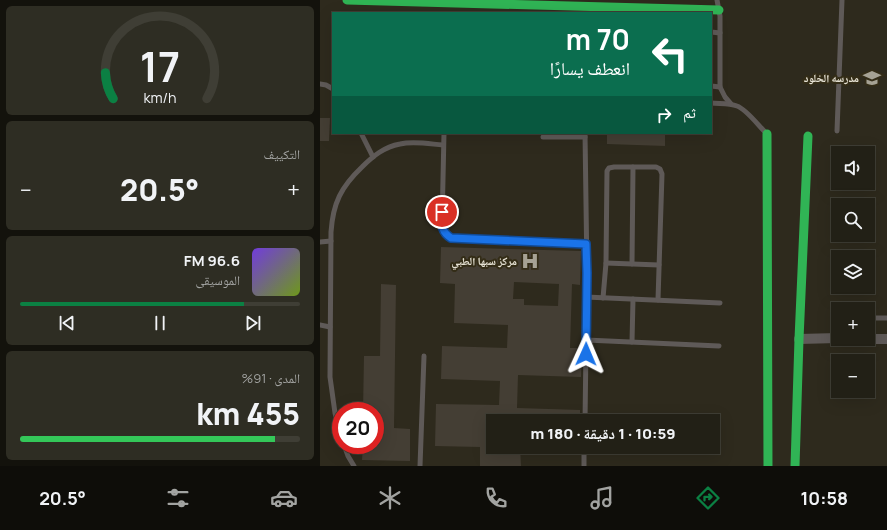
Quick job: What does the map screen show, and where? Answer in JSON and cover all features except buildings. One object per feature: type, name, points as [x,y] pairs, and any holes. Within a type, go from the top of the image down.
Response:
[{"type":"main road","points":[[347,0],[522,3],[719,10]]},
{"type":"main road","points":[[767,134],[768,466]]},
{"type":"main road","points":[[795,466],[808,136]]},
{"type":"street","points":[[799,339],[831,338]]},
{"type":"street","points":[[875,339],[887,339]]},
{"type":"lane","points":[[717,0],[720,16],[720,87],[725,97],[731,104]]},
{"type":"lane","points":[[837,131],[842,0]]},
{"type":"lane","points":[[712,32],[720,33]]},
{"type":"lane","points":[[320,84],[332,88]]},
{"type":"lane","points":[[712,86],[720,87]]},
{"type":"lane","points":[[712,103],[731,104],[739,107],[767,134]]},
{"type":"lane","points":[[362,134],[373,157]]},
{"type":"lane","points":[[444,134],[442,225],[446,235],[451,238],[586,244]]},
{"type":"lane","points":[[543,137],[585,135],[585,414]]},
{"type":"lane","points":[[333,402],[330,377],[331,241],[334,212],[341,192],[353,175],[373,157],[385,149],[402,143],[444,145]]},
{"type":"lane","points":[[632,264],[633,167]]},
{"type":"lane","points":[[603,298],[606,263],[609,168],[656,167],[661,171],[658,300]]},
{"type":"lane","points":[[320,242],[331,241]]},
{"type":"lane","points":[[606,263],[659,265]]},
{"type":"lane","points":[[586,297],[720,303]]},
{"type":"lane","points":[[632,342],[633,299]]},
{"type":"lane","points":[[875,318],[887,318]]},
{"type":"lane","points":[[320,326],[330,327]]},
{"type":"lane","points":[[586,340],[719,346]]},
{"type":"lane","points":[[420,466],[424,356]]},
{"type":"lane","points":[[347,454],[354,466]]},
{"type":"lane","points":[[584,454],[584,466]]},
{"type":"traffic: fast","points":[[347,0],[719,10]]},
{"type":"traffic: fast","points":[[767,134],[768,466]]},
{"type":"traffic: fast","points":[[795,466],[808,136]]},
{"type":"place","name":"مدرسه الخلود","points":[[872,78]]},
{"type":"place","name":"مركز سبها الطبي","points":[[530,261]]},
{"type":"route","points":[[442,212],[443,230],[446,235],[451,238],[586,244],[586,354]]}]
